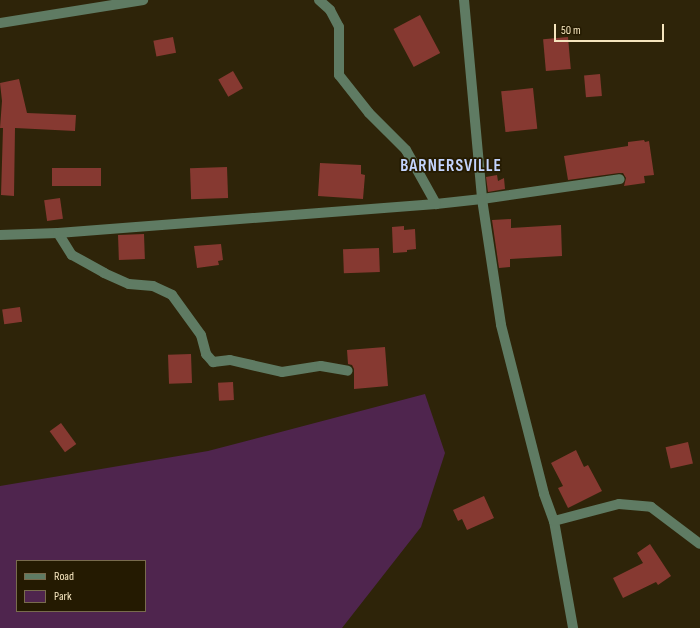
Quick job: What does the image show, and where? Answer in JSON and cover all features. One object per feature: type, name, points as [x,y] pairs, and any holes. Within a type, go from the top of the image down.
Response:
[{"type":"street","points":[[0,23],[90,4],[144,0]]},
{"type":"street","points":[[319,0],[330,10],[339,27],[339,75],[369,113],[406,150],[436,204]]},
{"type":"street","points":[[464,0],[482,199],[501,326],[544,494],[554,521],[573,628]]},
{"type":"street","points":[[0,235],[58,233],[436,204],[482,199],[620,179]]},
{"type":"street","points":[[58,233],[72,255],[104,273],[129,284],[153,286],[172,295],[201,335],[206,354],[213,362],[230,360],[282,372],[321,366],[348,370]]},
{"type":"street","points":[[554,521],[619,504],[651,507],[700,544]]},
{"type":"green space","points":[[425,394],[445,453],[421,527],[342,628],[0,628],[0,486],[208,451]]},
{"type":"building","points":[[420,15],[440,53],[414,67],[394,29]]},
{"type":"building","points":[[173,37],[176,53],[156,57],[153,41]]},
{"type":"building","points":[[568,37],[571,69],[546,71],[543,39]]},
{"type":"building","points":[[233,71],[243,88],[228,97],[218,80]]},
{"type":"building","points":[[600,74],[602,96],[586,97],[584,75]]},
{"type":"building","points":[[19,79],[27,113],[76,115],[75,131],[15,128],[14,196],[1,195],[3,128],[0,128],[2,101],[0,83]]},
{"type":"building","points":[[533,88],[537,129],[505,132],[501,91]]},
{"type":"building","points":[[644,140],[645,142],[649,141],[654,175],[644,176],[645,183],[624,186],[626,178],[623,173],[568,180],[564,156],[628,146],[628,142]]},
{"type":"building","points":[[320,163],[361,165],[361,174],[365,175],[363,199],[318,196]]},
{"type":"building","points":[[227,167],[228,198],[191,199],[190,168]]},
{"type":"building","points":[[52,168],[101,168],[101,186],[52,186]]},
{"type":"building","points":[[497,175],[498,181],[504,178],[505,189],[488,192],[486,177]]},
{"type":"building","points":[[60,198],[63,219],[47,221],[44,200]]},
{"type":"building","points":[[511,219],[511,228],[561,225],[562,256],[510,259],[510,267],[499,268],[492,220]]},
{"type":"building","points":[[404,226],[404,230],[415,229],[416,249],[407,250],[407,252],[393,253],[392,227]]},
{"type":"building","points":[[144,234],[145,259],[119,260],[118,235]]},
{"type":"building","points":[[221,244],[223,260],[218,261],[219,265],[197,268],[194,246]]},
{"type":"building","points":[[379,248],[380,272],[344,273],[343,249]]},
{"type":"building","points":[[20,307],[22,322],[4,324],[2,310]]},
{"type":"building","points":[[385,347],[388,386],[354,389],[354,369],[352,365],[348,364],[347,350]]},
{"type":"building","points":[[191,354],[192,383],[169,384],[168,355]]},
{"type":"building","points":[[233,382],[234,400],[219,401],[218,383]]},
{"type":"building","points":[[61,423],[76,444],[65,452],[50,431]]},
{"type":"building","points":[[688,442],[693,463],[671,469],[666,447]]},
{"type":"building","points":[[576,450],[584,467],[588,465],[602,491],[568,508],[558,488],[563,486],[551,463]]},
{"type":"building","points":[[484,496],[494,518],[467,530],[462,519],[458,521],[453,510]]},
{"type":"building","points":[[650,544],[671,576],[658,585],[656,582],[623,598],[613,578],[643,563],[637,553]]},
{"type":"district","name":"BARNERSVILLE","points":[[451,167]]}]
